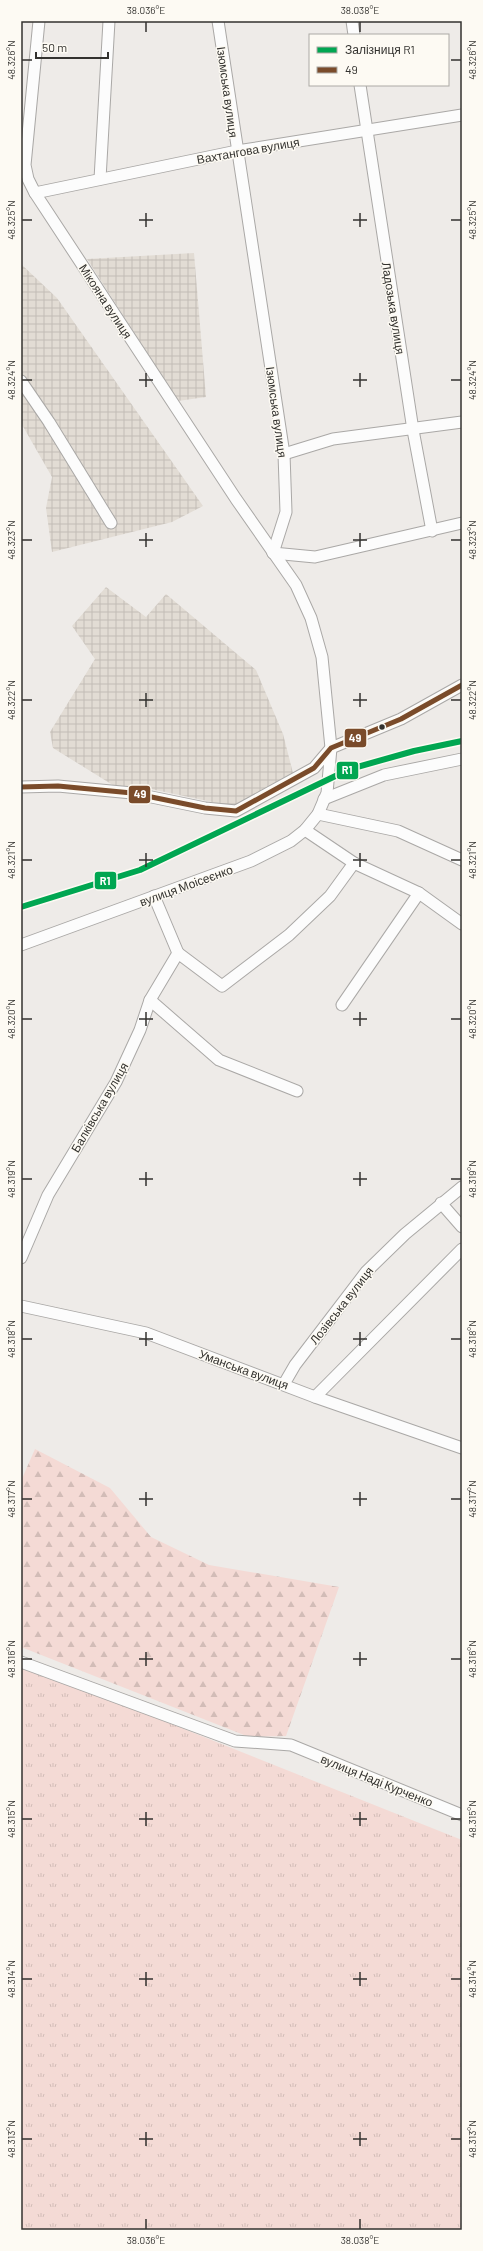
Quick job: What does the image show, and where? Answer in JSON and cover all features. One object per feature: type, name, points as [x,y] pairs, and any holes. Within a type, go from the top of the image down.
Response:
[{"type":"street","name":"Мікояна вулиця","points":[[39,21],[25,165],[28,179],[35,193],[273,553]]},
{"type":"street","points":[[100,178],[109,21]]},
{"type":"street","name":"Ізюмська вулиця","points":[[218,21],[284,454],[286,512],[273,553]]},
{"type":"street","points":[[352,21],[354,34]]},
{"type":"street","name":"Ладозька вулиця","points":[[360,86],[413,430],[432,531]]},
{"type":"street","name":"Вахтангова вулиця","points":[[35,193],[237,150],[367,131],[462,115]]},
{"type":"street","points":[[21,185],[25,165]]},
{"type":"street","points":[[21,381],[49,422],[111,523]]},
{"type":"street","points":[[284,454],[333,439],[413,430],[462,422]]},
{"type":"street","points":[[273,553],[315,556],[462,524]]},
{"type":"street","points":[[273,553],[296,584],[307,606],[318,637],[322,657],[331,748],[326,796],[384,775],[462,759]]},
{"type":"street","points":[[21,787],[58,786],[132,793],[205,808],[236,811],[314,768],[331,748],[401,719],[462,685]]},
{"type":"street","name":"вулиця Моісеєнко","points":[[21,945],[251,862],[274,851],[305,830],[318,814],[326,796]]},
{"type":"street","points":[[318,814],[398,831],[462,860]]},
{"type":"street","points":[[305,830],[354,863],[419,893],[462,924]]},
{"type":"street","points":[[154,896],[178,953],[222,986],[294,930],[330,896],[354,863]]},
{"type":"street","points":[[342,1005],[419,893]]},
{"type":"street","name":"Балківська вулиця","points":[[21,1258],[48,1195],[116,1082],[140,1030],[150,1000],[178,953]]},
{"type":"street","points":[[150,1000],[219,1060],[297,1091]]},
{"type":"street","name":"Лозівська вулиця","points":[[284,1384],[294,1365],[366,1272],[441,1203],[462,1187]]},
{"type":"street","points":[[441,1203],[462,1227]]},
{"type":"street","points":[[315,1396],[462,1250]]},
{"type":"street","name":"Уманська вулиця","points":[[21,1306],[146,1333],[315,1396],[462,1448]]},
{"type":"street","name":"вулиця Наді Курченко","points":[[21,1662],[235,1741],[291,1745],[462,1815]]},
{"type":"shaded area","points":[[194,253],[206,397],[178,401],[87,259]]},
{"type":"shaded area","points":[[21,264],[57,298],[203,506],[172,522],[52,552],[46,508],[52,477],[21,423]]},
{"type":"shaded area","points":[[106,587],[146,617],[166,594],[256,670],[283,734],[293,773],[236,807],[141,787],[116,787],[53,748],[50,732],[95,659],[72,626]]},
{"type":"green space","points":[[35,1449],[110,1488],[151,1537],[209,1565],[339,1587],[286,1736],[249,1737],[21,1647],[21,1481]]},
{"type":"green space","points":[[21,1664],[462,1840],[462,2230],[21,2230]]},
{"type":"rail line","name":"R1","points":[[21,907],[140,870],[350,769],[414,751],[462,741]]},
{"type":"transit line","name":"49","points":[[21,787],[58,786],[132,793],[205,808],[236,811],[314,768],[331,748],[401,719],[462,685]]}]
